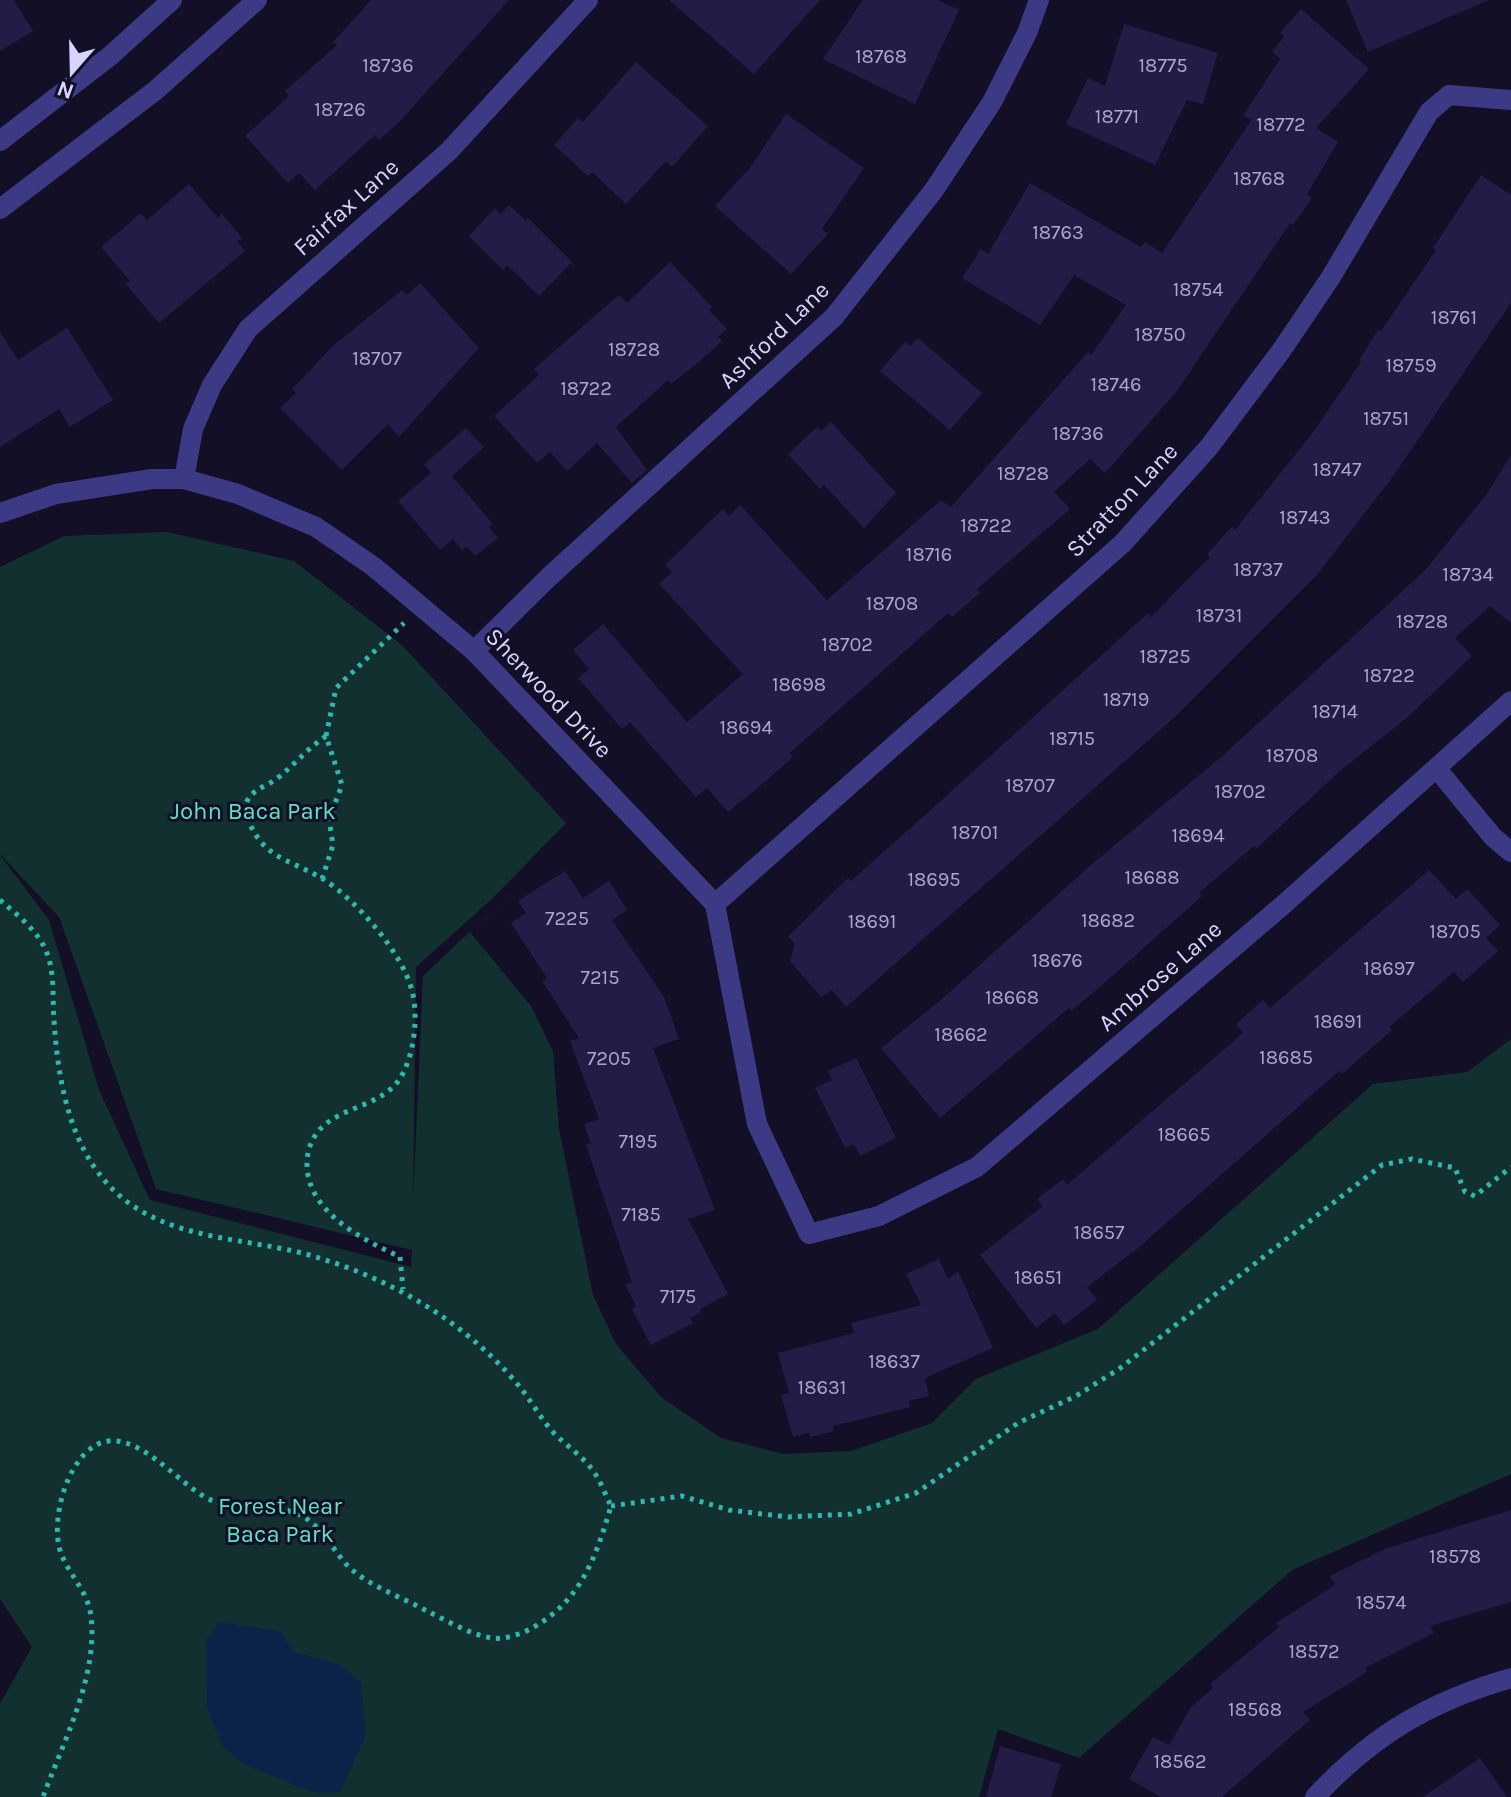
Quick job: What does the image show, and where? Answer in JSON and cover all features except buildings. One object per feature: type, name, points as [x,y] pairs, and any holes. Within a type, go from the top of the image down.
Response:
[{"type":"street","points":[[0,141],[110,56],[172,0]]},
{"type":"street","points":[[0,209],[156,90],[257,0]]},
{"type":"street","name":"Fairfax Lane","points":[[184,479],[193,429],[212,385],[248,329],[449,151],[588,0]]},
{"type":"street","name":"Ashford Lane","points":[[474,651],[834,317],[934,190],[992,102],[1027,33],[1039,0]]},
{"type":"street","name":"Stratton Lane","points":[[715,904],[1123,543],[1209,447],[1281,351],[1331,277],[1429,112],[1449,95],[1511,100]]},
{"type":"street","name":"Sherwood Drive","points":[[0,513],[56,494],[103,485],[184,479],[238,494],[316,527],[422,606],[474,651],[715,904]]},
{"type":"street","name":"Ambrose Lane","points":[[715,904],[757,1124],[809,1234],[879,1216],[977,1167],[1437,769],[1511,701]]},
{"type":"street","points":[[1437,769],[1493,837],[1511,852]]},
{"type":"street","points":[[1315,1797],[1343,1767],[1421,1711],[1468,1690],[1511,1678]]},
{"type":"path","points":[[322,879],[333,845],[329,819],[342,785],[341,771],[326,736],[336,688],[422,606]]},
{"type":"path","points":[[326,736],[302,752],[277,779],[254,790],[244,810],[249,824],[278,858],[322,879],[354,903],[389,947],[412,990],[414,1026],[399,1080],[379,1098],[329,1121],[315,1134],[307,1155],[307,1175],[317,1201],[366,1241],[400,1257],[403,1289]]},
{"type":"path","points":[[0,900],[24,920],[43,944],[51,967],[59,1069],[67,1107],[80,1143],[102,1178],[121,1198],[175,1226],[208,1236],[302,1253],[403,1289],[453,1324],[518,1386],[552,1430],[593,1469],[611,1506],[590,1568],[565,1606],[521,1634],[494,1639],[459,1627],[369,1581],[352,1570],[312,1522],[296,1513],[213,1501],[149,1452],[120,1442],[104,1443],[73,1470],[58,1523],[62,1556],[86,1597],[91,1617],[90,1653],[80,1693],[43,1797]]},
{"type":"path","points":[[611,1506],[682,1496],[729,1510],[788,1517],[851,1514],[916,1493],[1018,1423],[1076,1396],[1119,1369],[1382,1165],[1412,1159],[1455,1168],[1465,1192],[1475,1196],[1511,1167]]},
{"type":"green space","name":"Forest Near Baca Park","points":[[167,532],[294,561],[402,645],[566,823],[493,898],[416,967],[413,1202],[423,976],[575,832],[470,932],[531,1006],[553,1051],[559,1129],[593,1295],[616,1344],[661,1397],[721,1438],[783,1454],[851,1451],[932,1423],[976,1379],[1098,1329],[1373,1084],[1467,1072],[1511,1039],[1511,1474],[1292,1570],[1079,1758],[998,1729],[979,1797],[0,1797],[0,1704],[32,1647],[0,1599],[0,855],[49,920],[99,1090],[150,1200],[411,1267],[412,1250],[156,1189],[59,917],[0,854],[0,567],[64,536]]},
{"type":"water","points":[[219,1622],[280,1631],[293,1652],[339,1664],[361,1683],[366,1735],[340,1792],[316,1793],[294,1785],[244,1764],[222,1746],[207,1707],[206,1641]]},
{"type":"park label","name":"John Baca Park","points":[[253,811]]}]
